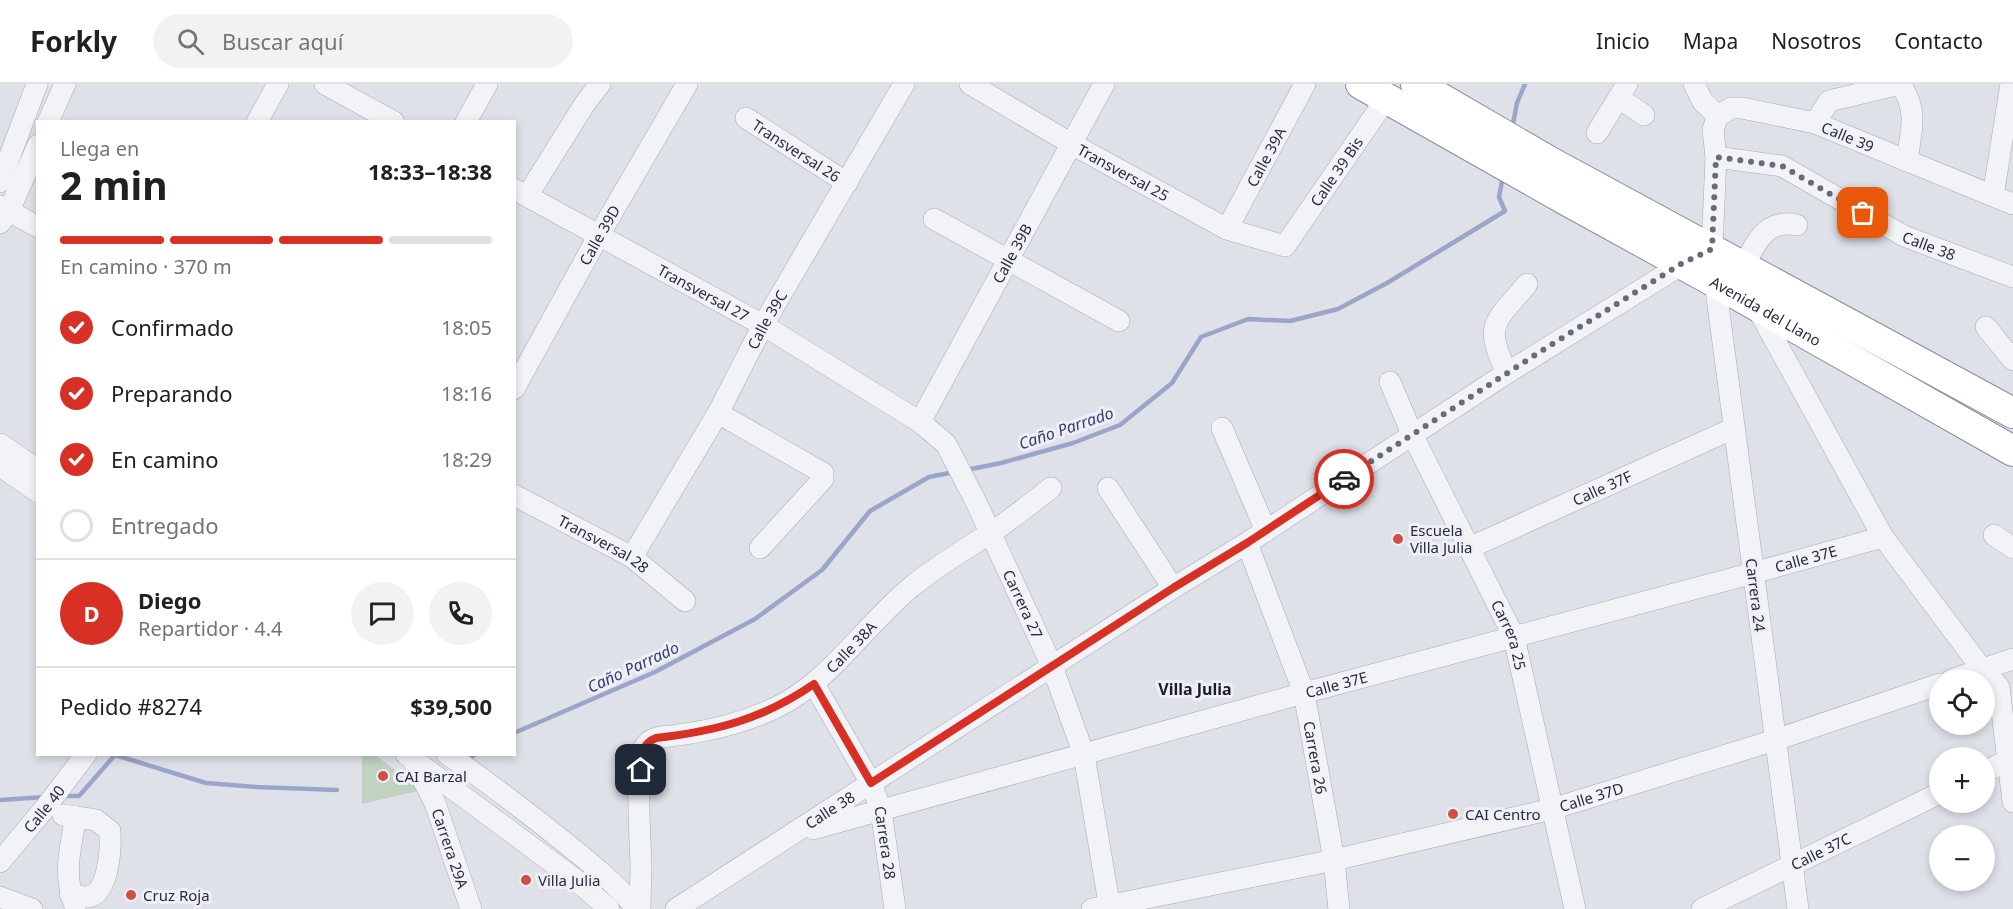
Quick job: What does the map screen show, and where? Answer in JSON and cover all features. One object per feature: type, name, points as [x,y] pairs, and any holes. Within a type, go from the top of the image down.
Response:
[{"type":"highway","name":"Avenida del Llano","points":[[1361,84],[1386,99],[1450,120],[1552,163],[1743,267],[2011,408]]},
{"type":"highway","name":"Avenida del Llano","points":[[1416,84],[1450,120],[1566,200],[1755,304],[2013,451]]},
{"type":"street","points":[[0,182],[38,84]]},
{"type":"street","points":[[49,120],[64,84]]},
{"type":"street","points":[[258,120],[278,84]]},
{"type":"street","points":[[325,84],[390,120]]},
{"type":"street","points":[[467,120],[487,84]]},
{"type":"street","points":[[521,192],[600,84]]},
{"type":"street","name":"Calle 39D","points":[[516,385],[599,235],[687,84]]},
{"type":"street","name":"Calle 39C","points":[[632,557],[718,413],[763,326],[904,84]]},
{"type":"street","name":"Transversal 25","points":[[970,84],[1070,143],[1227,229],[1285,246]]},
{"type":"street","name":"Calle 39B","points":[[920,422],[1104,84]]},
{"type":"street","name":"Calle 39A","points":[[1227,229],[1305,84]]},
{"type":"street","points":[[1694,84],[1703,102],[1718,116]]},
{"type":"street","points":[[1815,123],[1826,92],[1899,84],[1911,103],[1913,111],[1907,161]]},
{"type":"street","points":[[1993,196],[2011,84]]},
{"type":"street","points":[[1597,133],[1623,91],[1644,115]]},
{"type":"street","name":"Calle 39 Bis","points":[[1285,246],[1386,99]]},
{"type":"street","name":"Calle 39","points":[[1718,116],[1726,109],[1737,107],[1815,123],[2013,204]]},
{"type":"street","name":"Carrera 24","points":[[1718,116],[1713,129],[1716,157],[1712,249],[1715,282],[1798,909]]},
{"type":"street","name":"Transversal 26","points":[[746,117],[848,183]]},
{"type":"street","points":[[36,149],[3,214],[36,226]]},
{"type":"street","name":"Calle 38","points":[[1716,157],[1782,166],[1904,236],[2013,277]]},
{"type":"street","name":"Transversal 27","points":[[521,192],[763,326],[920,422]]},
{"type":"street","points":[[934,219],[1119,321]]},
{"type":"street","points":[[1743,267],[1766,230],[1783,223],[1797,225]]},
{"type":"street","name":"Calle 38","points":[[676,909],[1173,588],[1266,531],[1507,373],[1681,264],[1712,249]]},
{"type":"street","points":[[1507,373],[1495,348],[1493,333],[1497,321],[1527,284]]},
{"type":"street","points":[[1755,304],[1883,537],[1982,669],[2013,659]]},
{"type":"street","points":[[1986,327],[2013,360]]},
{"type":"street","name":"Carrera 25","points":[[1390,382],[1412,434],[1514,637],[1575,909]]},
{"type":"street","points":[[718,413],[823,472],[823,478],[760,548]]},
{"type":"street","name":"Carrera 27","points":[[920,422],[945,444],[991,533],[1052,666],[1084,755],[1104,908]]},
{"type":"street","points":[[1222,428],[1266,531]]},
{"type":"street","name":"Calle 37F","points":[[1469,548],[1734,428]]},
{"type":"street","points":[[0,444],[36,469]]},
{"type":"street","points":[[0,466],[36,491]]},
{"type":"street","name":"Calle 38A","points":[[639,909],[639,790],[643,750],[646,743],[656,738],[704,730],[774,709],[814,684],[881,614],[910,588],[959,552],[991,533],[1051,488]]},
{"type":"street","points":[[1108,488],[1173,588]]},
{"type":"street","name":"Transversal 28","points":[[516,496],[632,557],[685,601]]},
{"type":"street","points":[[1994,535],[2013,548]]},
{"type":"street","name":"Calle 37E","points":[[792,835],[1304,693],[1883,537]]},
{"type":"street","name":"Carrera 26","points":[[1247,543],[1304,693],[1334,860],[1339,909]]},
{"type":"street","points":[[1995,683],[1999,687],[2011,759],[2013,802]]},
{"type":"street","name":"Carrera 28","points":[[814,684],[871,783],[881,810],[895,909]]},
{"type":"street","name":"Calle 37D","points":[[1104,908],[1334,860],[1552,809],[1775,740],[1929,688]]},
{"type":"street","name":"Calle 40","points":[[0,862],[48,805],[85,756]]},
{"type":"street","points":[[409,756],[576,880],[609,909]]},
{"type":"street","name":"Carrera 29A","points":[[409,756],[435,803],[471,909]]},
{"type":"street","points":[[450,756],[584,857],[639,909]]},
{"type":"street","points":[[1995,766],[2011,759]]},
{"type":"street","name":"Calle 37C","points":[[1702,909],[1929,798]]},
{"type":"street","points":[[48,805],[57,814],[96,820],[110,831],[111,849],[102,884],[95,894],[74,901],[67,871],[76,818]]},
{"type":"street","points":[[0,897],[32,909]]},
{"type":"green space","points":[[362,756],[376,756],[422,790],[362,804]]},
{"type":"waterway","name":"Caño Parrado","points":[[1512,129],[1517,103],[1525,84]]},
{"type":"waterway","name":"Caño Parrado","points":[[966,470],[1073,443],[1120,425],[1172,383],[1201,337],[1248,319],[1290,321],[1338,309],[1387,283],[1505,211],[1499,197],[1503,176]]},
{"type":"waterway","name":"Caño Parrado","points":[[516,732],[655,672],[755,619],[822,570],[870,511],[929,477],[954,472]]},
{"type":"waterway","name":"Caño Parrado","points":[[63,796],[79,796],[114,756]]},
{"type":"waterway","name":"Caño Parrado","points":[[118,756],[206,783],[337,790]]},
{"type":"waterway","name":"Caño Parrado","points":[[0,800],[45,797]]},
{"type":"way so far","points":[[1344,479],[1546,348],[1681,264],[1712,249],[1716,157],[1782,166],[1863,213]]},
{"type":"place","name":"Escuela Villa Julia","points":[[1398,539]]},
{"type":"place","name":"CAI Barzal","points":[[383,776]]},
{"type":"place","name":"CAI Centro","points":[[1453,814]]},
{"type":"place","name":"Villa Julia","points":[[526,880]]},
{"type":"place","name":"Cruz Roja","points":[[131,895]]},
{"type":"district","name":"Villa Julia","points":[[1195,689]]},
{"type":"route","points":[[641,770],[643,750],[649,741],[728,725],[774,709],[814,684],[871,783],[1344,479]]}]
